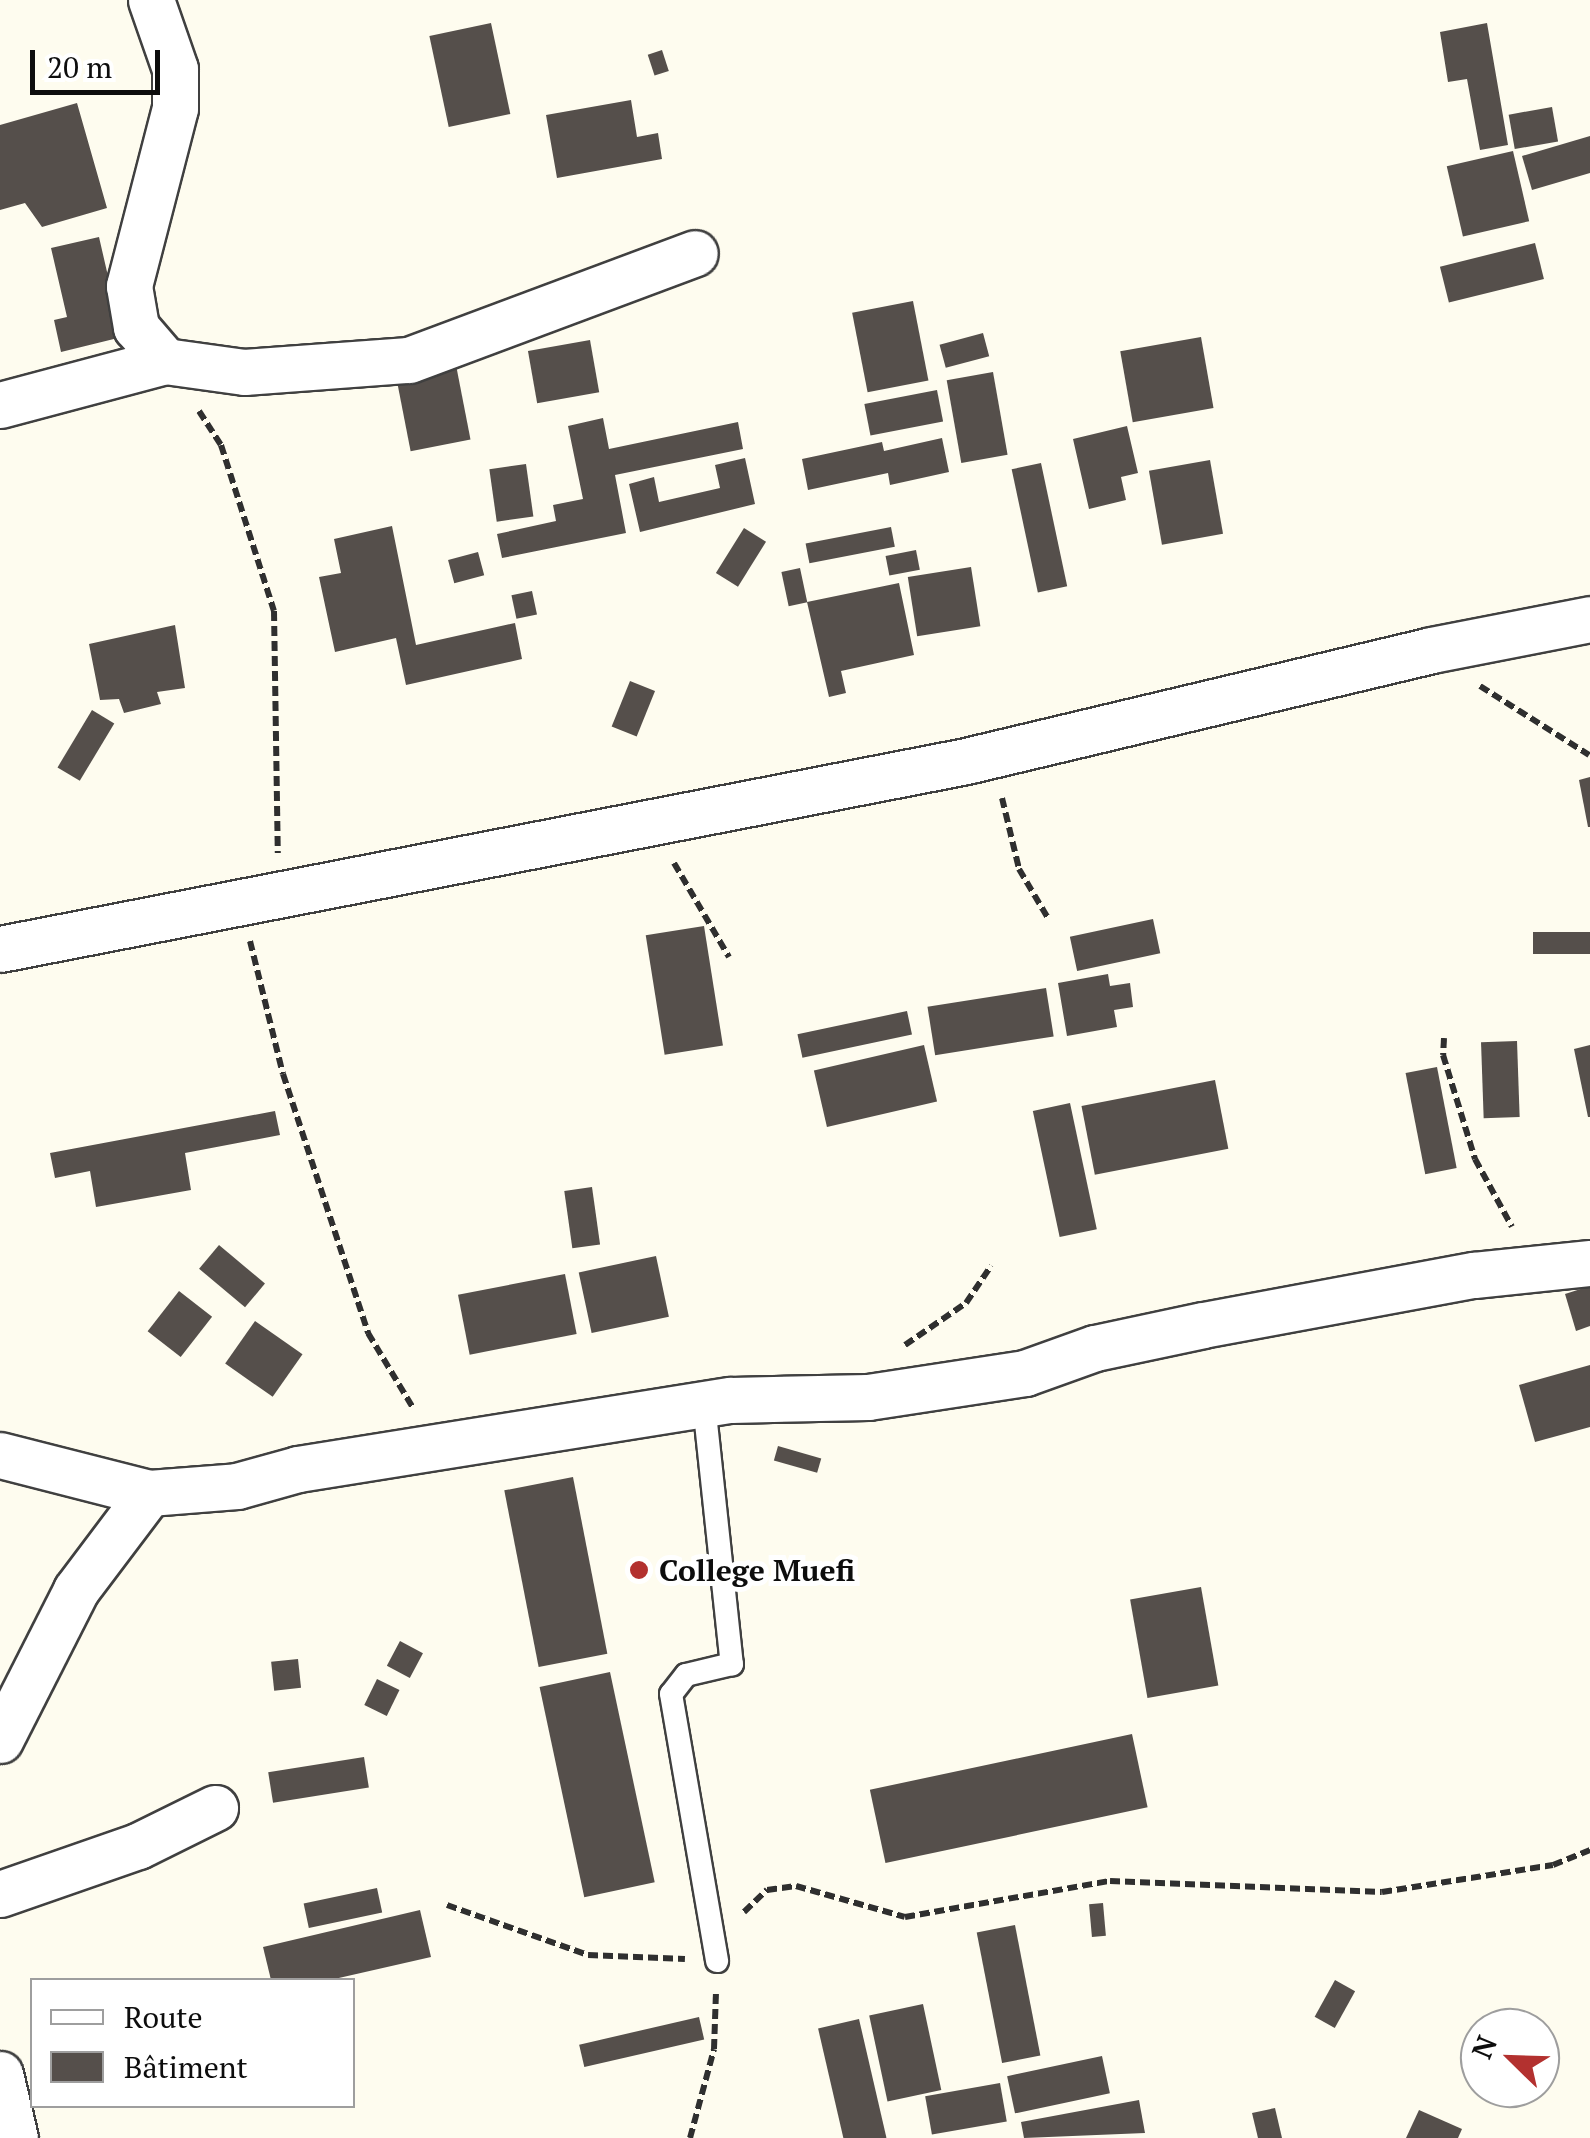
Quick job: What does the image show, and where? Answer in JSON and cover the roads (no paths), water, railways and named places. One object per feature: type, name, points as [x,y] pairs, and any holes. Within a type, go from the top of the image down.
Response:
[{"type":"street","points":[[151,0],[175,69],[176,108],[129,286],[136,328],[165,361]]},
{"type":"street","points":[[0,405],[165,361],[244,372],[409,360],[695,254]]},
{"type":"street","points":[[0,949],[259,903],[966,762],[1431,650],[1590,620]]},
{"type":"street","points":[[0,1456],[149,1493],[237,1486],[298,1469],[704,1404],[789,1395],[868,1398],[1025,1373],[1094,1348],[1203,1324],[1525,1270],[1590,1263]]},
{"type":"street","points":[[0,1740],[76,1590],[149,1493]]},
{"type":"street","points":[[0,1894],[138,1846],[215,1808]]},
{"type":"street","points":[[0,2074],[15,2138]]},
{"type":"lane","points":[[704,1404],[732,1664],[686,1675],[671,1694],[716,1961]]},
{"type":"place","name":"College Muefi","points":[[639,1570]]}]
